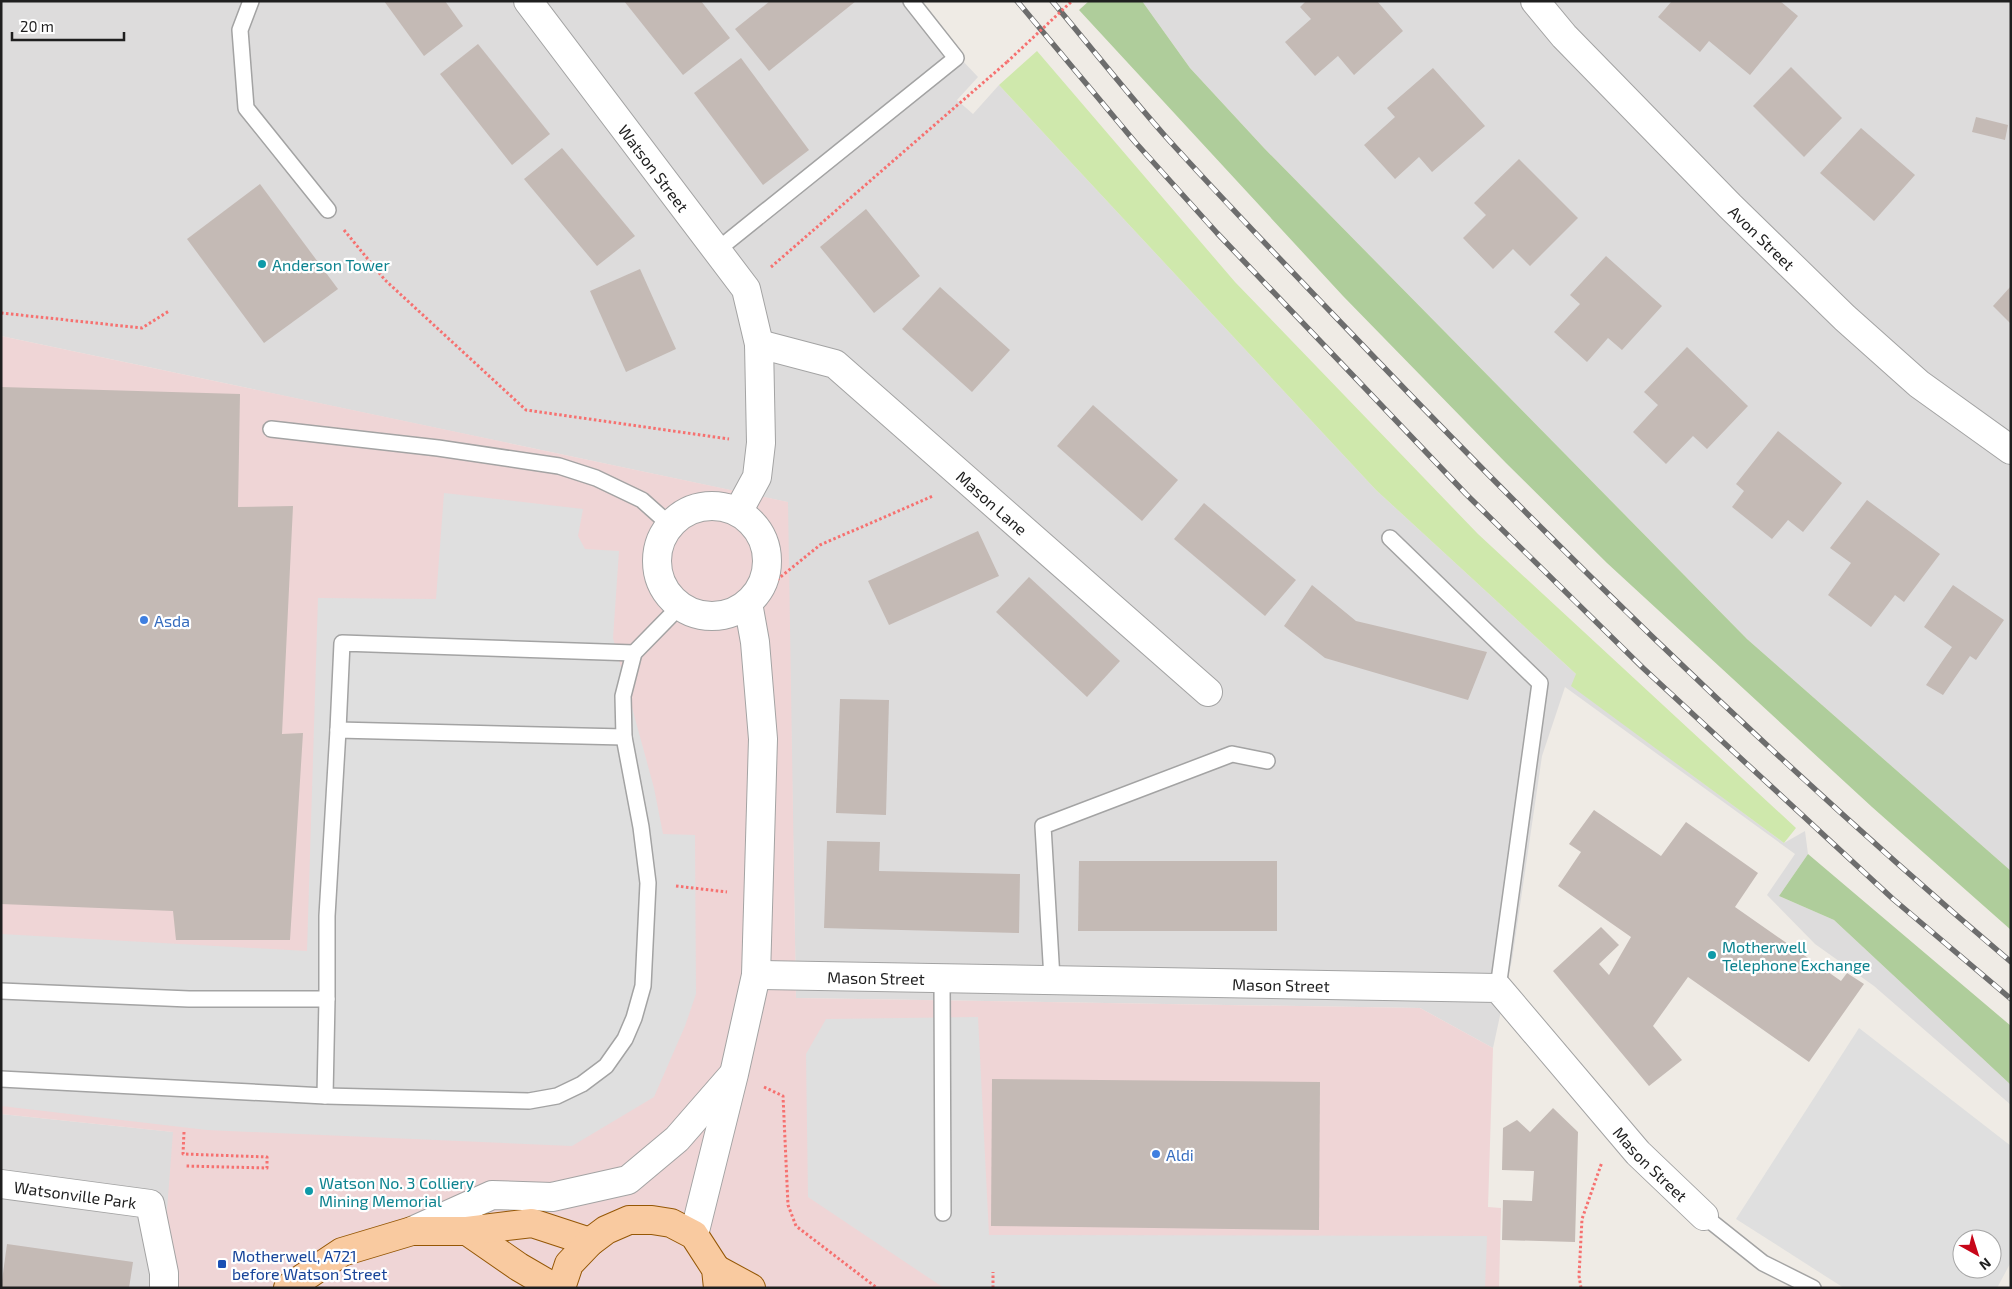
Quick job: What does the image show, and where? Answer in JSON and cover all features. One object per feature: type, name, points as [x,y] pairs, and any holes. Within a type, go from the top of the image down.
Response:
[{"type":"main road","points":[[560,1288],[569,1264],[590,1242],[606,1230],[629,1220],[652,1220],[671,1223],[694,1234],[717,1278],[751,1288]]},
{"type":"main road","points":[[288,1288],[342,1252],[412,1231],[467,1231],[532,1224],[590,1242]]},
{"type":"main road","points":[[467,1231],[519,1267],[555,1288]]},
{"type":"street","name":"Watson Street","points":[[528,1],[746,289],[759,344],[761,443],[757,477],[738,512]]},
{"type":"street","name":"Avon Street","points":[[1535,1],[1564,36],[1723,199],[1844,318],[1919,384],[2011,450]]},
{"type":"street","name":"Mason Lane","points":[[759,344],[835,364],[1208,692]]},
{"type":"street","points":[[720,506],[738,512],[752,522],[763,537],[768,555],[766,572],[760,590],[748,604],[733,613],[714,616],[696,614],[680,606],[667,593],[659,576],[657,558],[661,540],[670,525],[684,513],[702,507],[720,506]]},
{"type":"street","points":[[694,1234],[734,1074],[756,975],[763,739],[755,642],[748,604]]},
{"type":"street","name":"Mason Street","points":[[756,975],[1498,988],[1638,1153],[1704,1216]]},
{"type":"street","points":[[412,1231],[492,1194],[552,1197],[628,1180],[677,1139],[734,1074]]},
{"type":"street","name":"Watsonville Park","points":[[1,1184],[150,1204],[164,1272],[164,1288]]},
{"type":"lane","points":[[252,1],[240,30],[246,108],[328,210]]},
{"type":"lane","points":[[716,250],[956,58],[911,1]]},
{"type":"lane","points":[[271,430],[438,448],[559,466],[596,478],[642,500],[670,525]]},
{"type":"lane","points":[[1390,538],[1540,683],[1498,988]]},
{"type":"lane","points":[[1,1079],[325,1096],[529,1102],[557,1096],[582,1084],[606,1066],[625,1039],[634,1018],[643,986],[648,883],[641,827],[624,737],[623,696],[634,653],[680,606]]},
{"type":"lane","points":[[325,1096],[327,916],[342,643],[634,653]]},
{"type":"lane","points":[[338,730],[624,737]]},
{"type":"lane","points":[[1052,979],[1042,826],[1232,754],[1267,761]]},
{"type":"lane","points":[[942,979],[943,1213]]},
{"type":"lane","points":[[1,991],[189,999],[327,999]]},
{"type":"lane","points":[[1704,1216],[1763,1263],[1813,1288]]},
{"type":"path","points":[[746,289],[1007,62],[1072,1]]},
{"type":"path","points":[[328,210],[384,280],[526,410],[761,443]]},
{"type":"path","points":[[1,313],[142,328],[169,311]]},
{"type":"path","points":[[748,604],[820,545],[968,481]]},
{"type":"path","points":[[648,883],[758,896]]},
{"type":"path","points":[[734,1074],[783,1096],[788,1205],[796,1226],[877,1288]]},
{"type":"path","points":[[1581,1288],[1579,1276],[1582,1219],[1615,1126]]},
{"type":"path","points":[[184,1132],[184,1154],[267,1157],[267,1168],[186,1166]]},
{"type":"path","points":[[993,1272],[993,1288]]},
{"type":"shaded area","points":[[1,1],[906,1],[978,77],[957,100],[973,114],[999,85],[1376,490],[1577,675],[1572,686],[1784,843],[1805,831],[1808,854],[1779,896],[1834,920],[2011,1085],[2011,1105],[1874,986],[1815,944],[1767,895],[1795,854],[1565,687],[1542,756],[1512,960],[1493,1048],[1420,1008],[796,998],[787,502],[1,336]]},
{"type":"shaded area","points":[[1142,1],[2011,1],[2011,871],[1747,639],[1264,148],[1190,68]]},
{"type":"shaded area","points":[[1,336],[788,502],[796,998],[1420,1008],[1493,1048],[1488,1207],[1501,1208],[1499,1288],[161,1288],[173,1132],[1,1114]]},
{"type":"shaded area","points":[[444,493],[583,509],[578,536],[585,549],[619,551],[613,638],[654,788],[663,834],[695,835],[696,994],[685,1026],[654,1097],[572,1146],[207,1130],[1,1106],[1,934],[307,951],[318,598],[436,599]]},
{"type":"shaded area","points":[[978,1017],[989,1235],[1487,1236],[1485,1288],[944,1288],[808,1197],[806,1054],[826,1019]]},
{"type":"shaded area","points":[[1859,1028],[2011,1146],[2011,1262],[2002,1279],[2002,1229],[1952,1229],[1952,1279],[2002,1279],[1997,1288],[1844,1288],[1736,1219]]},
{"type":"shaded area","points":[[1,1114],[174,1132],[161,1288],[1,1288]]},
{"type":"green space","points":[[1089,1],[1142,1],[1190,68],[1264,148],[1747,639],[2011,871],[2011,930],[1872,807],[1607,563],[1506,463],[1343,296],[1079,10]]},
{"type":"green space","points":[[1037,51],[1235,282],[1478,534],[1796,828],[1784,843],[1571,686],[1576,674],[1376,490],[999,85]]},
{"type":"green space","points":[[1808,854],[2011,1026],[2011,1085],[1834,920],[1779,896]]},
{"type":"building","points":[[384,1],[445,1],[463,26],[424,56]]},
{"type":"building","points":[[624,1],[701,1],[730,38],[683,75]]},
{"type":"building","points":[[770,1],[856,1],[769,71],[735,29]]},
{"type":"building","points":[[1306,1],[1377,1],[1403,31],[1354,75],[1338,56],[1315,76],[1285,42],[1311,19],[1300,7]]},
{"type":"building","points":[[1672,1],[1780,1],[1798,16],[1750,75],[1709,41],[1700,52],[1658,17]]},
{"type":"building","points":[[478,44],[550,134],[512,165],[440,74]]},
{"type":"building","points":[[741,58],[809,150],[763,185],[694,93]]},
{"type":"building","points":[[1791,67],[1842,118],[1804,157],[1753,106]]},
{"type":"building","points":[[1433,68],[1485,126],[1432,172],[1419,157],[1395,179],[1364,145],[1395,117],[1387,108]]},
{"type":"building","points":[[1976,117],[2008,125],[2005,140],[1972,132]]},
{"type":"building","points":[[1861,128],[1915,175],[1874,221],[1820,173]]},
{"type":"building","points":[[562,148],[635,236],[597,266],[524,179]]},
{"type":"building","points":[[1519,159],[1578,218],[1530,266],[1513,249],[1493,269],[1463,238],[1486,215],[1474,203]]},
{"type":"building","name":"Anderson Tower","points":[[260,184],[338,289],[264,343],[187,239]]},
{"type":"building","points":[[866,209],[920,276],[874,313],[820,247]]},
{"type":"building","points":[[1606,256],[1662,306],[1622,350],[1608,338],[1587,362],[1554,332],[1580,304],[1570,295]]},
{"type":"building","points":[[640,269],[676,349],[626,372],[590,291]]},
{"type":"building","points":[[2011,286],[2011,324],[1993,306]]},
{"type":"building","points":[[940,287],[1010,350],[972,392],[902,329]]},
{"type":"building","points":[[1687,347],[1748,406],[1707,449],[1693,436],[1666,464],[1633,432],[1658,405],[1644,392]]},
{"type":"building","name":"Asda","points":[[1,387],[240,394],[238,507],[293,506],[282,734],[303,733],[290,940],[176,940],[173,911],[1,904]]},
{"type":"building","points":[[1093,405],[1178,480],[1142,521],[1057,446]]},
{"type":"building","points":[[1778,431],[1842,483],[1803,532],[1788,520],[1772,539],[1732,507],[1744,491],[1736,484]]},
{"type":"building","points":[[1867,500],[1940,554],[1904,602],[1895,595],[1871,627],[1828,595],[1851,563],[1830,548]]},
{"type":"building","points":[[1204,503],[1296,580],[1265,616],[1174,539]]},
{"type":"building","points":[[978,531],[999,576],[889,625],[868,581]]},
{"type":"building","points":[[1029,577],[1120,661],[1087,697],[996,612]]},
{"type":"building","points":[[1312,585],[1356,621],[1487,652],[1468,700],[1325,658],[1284,626]]},
{"type":"building","points":[[1953,585],[2004,620],[1976,660],[1970,656],[1943,695],[1926,685],[1952,647],[1924,627]]},
{"type":"building","points":[[840,699],[889,700],[886,815],[836,813]]},
{"type":"building","name":"Motherwell Telephone Exchange","points":[[1594,810],[1661,856],[1686,822],[1758,873],[1735,907],[1841,981],[1847,973],[1864,984],[1809,1062],[1688,977],[1653,1026],[1682,1060],[1649,1086],[1553,971],[1601,927],[1619,945],[1599,964],[1609,975],[1631,937],[1558,886],[1581,852],[1569,844]]},
{"type":"building","points":[[827,841],[880,842],[879,871],[1020,874],[1019,933],[824,928]]},
{"type":"building","points":[[1079,861],[1277,861],[1277,931],[1078,931]]},
{"type":"building","name":"Aldi","points":[[992,1079],[1320,1082],[1319,1230],[991,1226]]},
{"type":"building","points":[[1553,1108],[1578,1132],[1575,1242],[1502,1240],[1503,1200],[1532,1201],[1534,1171],[1502,1170],[1503,1128],[1517,1120],[1530,1132]]},
{"type":"building","points":[[7,1244],[133,1262],[129,1288],[1,1288]]},
{"type":"railway","points":[[1017,1],[1135,142],[1217,233],[1466,494],[1643,668],[1893,899],[2011,999]]},
{"type":"railway","points":[[1052,1],[1137,104],[1191,165],[1526,513],[1764,743],[1845,817],[2011,962]]},
{"type":"place","name":"Anderson Tower","points":[[262,264]]},
{"type":"place","name":"Asda","points":[[144,620]]},
{"type":"place","name":"Motherwell Telephone Exchange","points":[[1712,955]]},
{"type":"place","name":"Aldi","points":[[1156,1154]]},
{"type":"place","name":"Watson No. 3 Colliery Mining Memorial","points":[[309,1191]]},
{"type":"place","name":"Motherwell, A721 before Watson Street","points":[[222,1264]]}]
